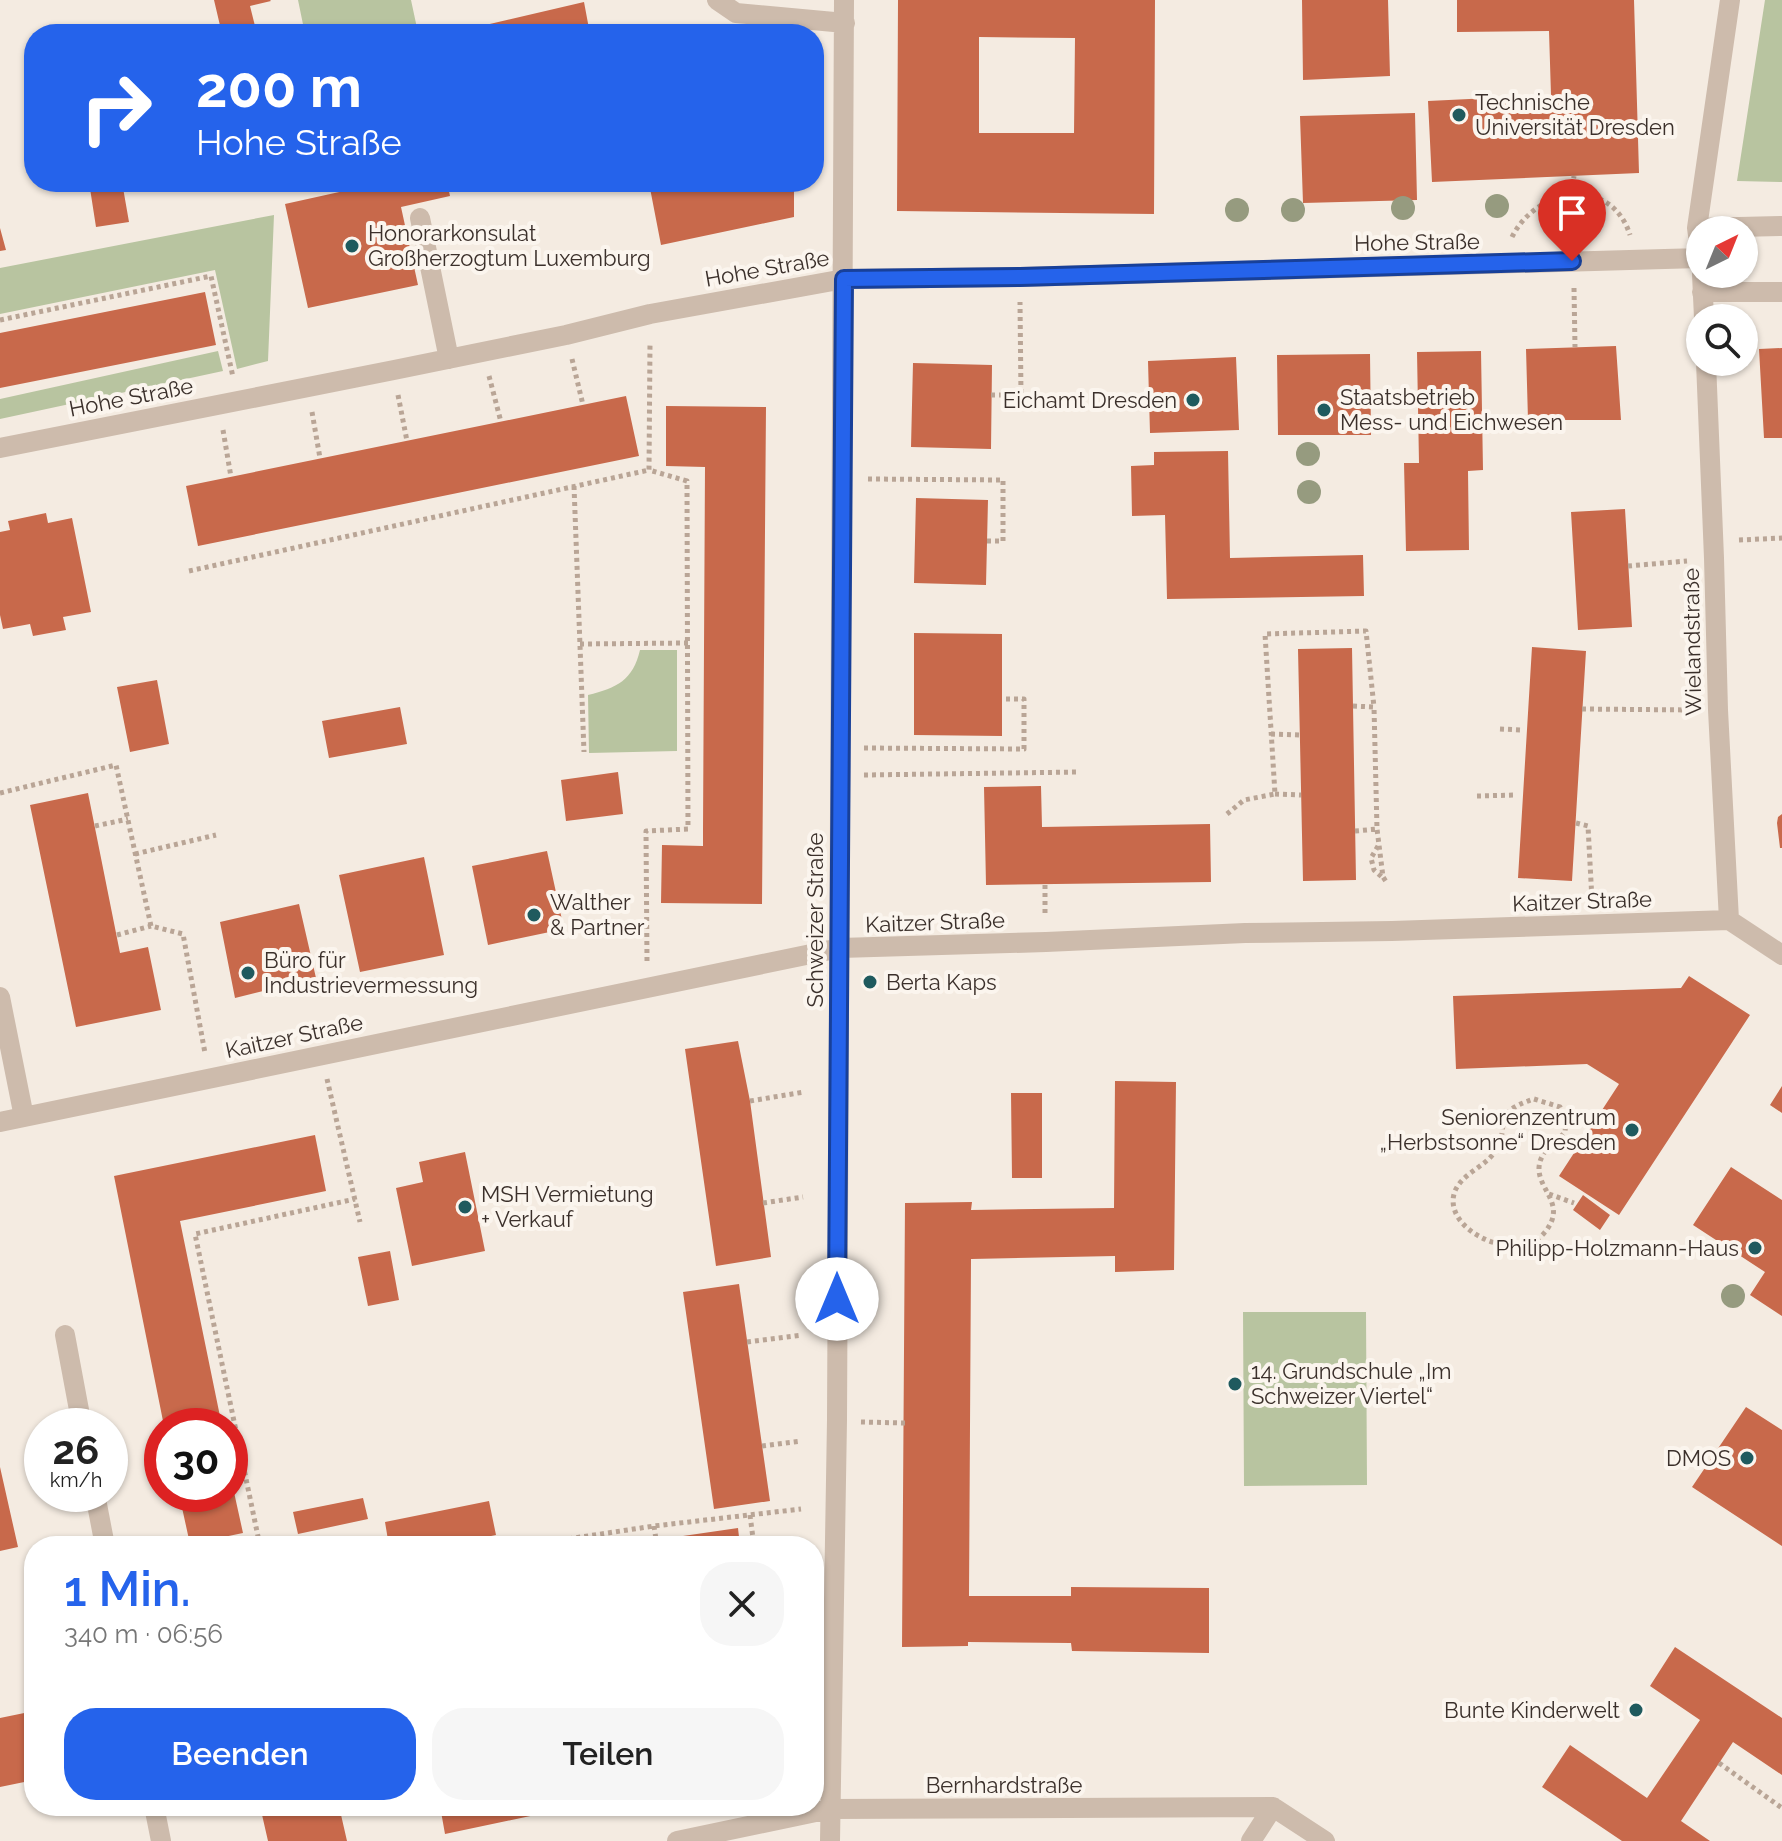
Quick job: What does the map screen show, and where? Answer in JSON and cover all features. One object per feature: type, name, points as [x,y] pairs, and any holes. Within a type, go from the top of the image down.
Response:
[{"type":"street","points":[[717,0],[736,13],[845,23]]},
{"type":"street","name":"Schweizer Straße","points":[[830,1841],[837,1420],[844,0]]},
{"type":"street","points":[[1699,216],[1730,0]]},
{"type":"street","points":[[420,218],[449,359]]},
{"type":"street","points":[[1758,227],[1782,226]]},
{"type":"street","name":"Hohe Straße","points":[[0,448],[566,335],[650,314],[844,279],[1686,258]]},
{"type":"street","points":[[1746,288],[1782,292]]},
{"type":"street","name":"Wielandstraße","points":[[1707,376],[1729,920]]},
{"type":"street","points":[[1729,920],[1782,955]]},
{"type":"street","name":"Kaitzer Straße","points":[[0,1122],[840,948],[1729,920]]},
{"type":"street","points":[[0,997],[24,1117]]},
{"type":"street","points":[[65,1335],[79,1408]]},
{"type":"street","points":[[98,1512],[103,1536]]},
{"type":"street","points":[[1251,1841],[1273,1807],[1325,1841]]},
{"type":"street","name":"Bernhardstraße","points":[[824,1810],[1273,1807]]},
{"type":"street","points":[[156,1816],[161,1841]]},
{"type":"street","name":"Bernhardstraße","points":[[677,1841],[797,1816]]},
{"type":"path","points":[[1571,194],[1574,176]]},
{"type":"path","points":[[1505,264],[1514,232],[1526,217],[1556,196],[1571,194],[1606,202],[1619,212],[1638,259]]},
{"type":"path","points":[[1572,261],[1575,347]]},
{"type":"path","points":[[0,320],[211,276],[228,403],[231,477]]},
{"type":"path","points":[[991,395],[1021,395],[1020,277]]},
{"type":"path","points":[[649,470],[650,314]]},
{"type":"path","points":[[566,335],[583,405]]},
{"type":"path","points":[[482,351],[501,422]]},
{"type":"path","points":[[394,370],[407,441]]},
{"type":"path","points":[[307,387],[320,458]]},
{"type":"path","points":[[189,571],[649,470],[687,481],[688,829],[646,831],[647,988]]},
{"type":"path","points":[[843,479],[1003,480],[1003,541],[987,541]]},
{"type":"path","points":[[574,486],[584,752]]},
{"type":"path","points":[[1628,566],[1742,540],[1782,538]]},
{"type":"path","points":[[1275,794],[1265,634],[1366,631],[1374,707],[1378,846],[1385,880]]},
{"type":"path","points":[[580,644],[688,643]]},
{"type":"path","points":[[839,748],[1024,749],[1024,699],[1002,699]]},
{"type":"path","points":[[1353,706],[1374,707]]},
{"type":"path","points":[[1582,709],[1676,711]]},
{"type":"path","points":[[1500,729],[1522,730]]},
{"type":"path","points":[[1271,734],[1300,735]]},
{"type":"path","points":[[0,793],[116,765],[151,926]]},
{"type":"path","points":[[839,776],[1079,772]]},
{"type":"path","points":[[1227,814],[1244,800],[1275,794],[1301,795]]},
{"type":"path","points":[[1477,796],[1516,795]]},
{"type":"path","points":[[95,826],[128,819]]},
{"type":"path","points":[[1576,823],[1588,826],[1591,896]]},
{"type":"path","points":[[1355,831],[1377,829]]},
{"type":"path","points":[[135,854],[216,835]]},
{"type":"path","points":[[117,935],[151,926],[183,934],[210,1078]]},
{"type":"path","points":[[322,1055],[360,1222]]},
{"type":"path","points":[[750,1101],[804,1092]]},
{"type":"path","points":[[1498,1109],[1510,1109],[1534,1099],[1560,1107],[1565,1114],[1565,1132],[1544,1152],[1539,1174],[1541,1184],[1553,1200],[1551,1223],[1538,1239],[1529,1244],[1502,1245],[1489,1241],[1459,1221],[1454,1212],[1455,1192],[1494,1153],[1510,1109]]},
{"type":"path","points":[[1547,1193],[1574,1203]]},
{"type":"path","points":[[763,1203],[803,1197]]},
{"type":"path","points":[[258,1536],[195,1234],[355,1199]]},
{"type":"path","points":[[747,1342],[802,1335]]},
{"type":"path","points":[[879,1423],[905,1423]]},
{"type":"path","points":[[762,1446],[801,1441]]},
{"type":"path","points":[[588,1536],[801,1509]]},
{"type":"path","points":[[750,1515],[753,1536]]},
{"type":"path","points":[[654,1526],[656,1536]]},
{"type":"path","points":[[1719,1763],[1782,1808]]},
{"type":"green space","points":[[298,0],[411,0],[416,24],[303,24]]},
{"type":"green space","points":[[1765,0],[1782,0],[1782,182],[1737,181]]},
{"type":"green space","points":[[274,215],[268,361],[237,369],[215,270],[0,314],[0,268]]},
{"type":"green space","points":[[218,351],[223,371],[0,419],[0,399]]},
{"type":"green space","points":[[640,650],[677,650],[677,751],[589,753],[588,695],[615,686],[628,676]]},
{"type":"green space","points":[[1243,1312],[1366,1312],[1367,1485],[1244,1486]]},
{"type":"building","points":[[214,0],[271,1],[250,6],[254,24],[220,24]]},
{"type":"building","points":[[898,0],[1155,0],[1154,214],[897,211]],"holes":[[[979,37],[1075,38],[1074,133],[979,133]]]},
{"type":"building","points":[[1302,0],[1388,0],[1390,76],[1303,80]]},
{"type":"building","points":[[1457,0],[1634,0],[1639,173],[1432,182],[1428,101],[1551,95],[1549,31],[1457,32]]},
{"type":"building","points":[[584,2],[588,24],[490,24]]},
{"type":"building","points":[[1415,113],[1417,200],[1303,203],[1300,116]]},
{"type":"building","points":[[91,192],[124,192],[129,222],[96,227]]},
{"type":"building","name":"Honorarkonsulat Großherzogtum Luxemburg","points":[[339,192],[449,192],[450,196],[401,207],[418,285],[308,308],[285,204]]},
{"type":"building","points":[[651,192],[794,192],[794,217],[661,245]]},
{"type":"building","points":[[0,228],[6,250],[0,251]]},
{"type":"building","points":[[205,292],[216,345],[0,388],[0,333]]},
{"type":"building","points":[[1616,346],[1621,420],[1528,420],[1526,349]]},
{"type":"building","points":[[1782,348],[1782,438],[1764,438],[1759,349]]},
{"type":"building","points":[[1481,351],[1483,470],[1468,471],[1469,550],[1406,551],[1404,463],[1419,463],[1417,352]]},
{"type":"building","name":"Staatsbetrieb Mess- und Eichwesen","points":[[1370,354],[1371,435],[1278,435],[1277,355]]},
{"type":"building","name":"Eichamt Dresden","points":[[1236,357],[1239,430],[1150,433],[1148,361]]},
{"type":"building","points":[[913,363],[992,365],[991,449],[911,447]]},
{"type":"building","points":[[626,396],[639,456],[198,546],[186,486]]},
{"type":"building","points":[[666,406],[766,407],[762,904],[661,903],[662,845],[703,846],[705,467],[666,466]]},
{"type":"building","points":[[1228,451],[1230,558],[1363,555],[1364,596],[1167,599],[1165,515],[1132,516],[1131,466],[1154,465],[1154,452]]},
{"type":"building","points":[[916,498],[988,500],[986,585],[914,583]]},
{"type":"building","points":[[1625,509],[1632,627],[1578,630],[1571,512]]},
{"type":"building","points":[[46,513],[48,523],[72,518],[91,612],[63,617],[66,630],[33,636],[30,624],[3,629],[0,615],[0,532],[10,530],[8,521]]},
{"type":"building","points":[[914,633],[1002,634],[1002,736],[914,735]]},
{"type":"building","points":[[1532,647],[1586,651],[1572,881],[1518,878]]},
{"type":"building","points":[[1352,648],[1356,880],[1303,881],[1298,649]]},
{"type":"building","points":[[157,680],[169,744],[130,752],[117,687]]},
{"type":"building","points":[[400,707],[407,744],[329,758],[322,721]]},
{"type":"building","points":[[618,772],[623,814],[566,821],[561,780]]},
{"type":"building","points":[[1041,786],[1042,827],[1210,824],[1211,882],[986,885],[984,787]]},
{"type":"building","points":[[88,793],[120,953],[148,947],[161,1010],[76,1027],[30,805]]},
{"type":"building","points":[[1782,814],[1782,848],[1780,848],[1777,823]]},
{"type":"building","points":[[547,851],[564,929],[488,945],[472,866]]},
{"type":"building","points":[[424,857],[444,955],[360,972],[339,875]]},
{"type":"building","points":[[299,904],[316,978],[235,998],[220,922]]},
{"type":"building","name":"Seniorenzentrum „Herbstsonne“ Dresden","points":[[1689,976],[1750,1015],[1619,1215],[1559,1176],[1619,1084],[1587,1064],[1456,1069],[1453,996],[1681,988]]},
{"type":"building","points":[[738,1041],[750,1101],[771,1257],[716,1266],[685,1049]]},
{"type":"building","points":[[1115,1081],[1176,1082],[1174,1270],[1115,1272],[1115,1256],[971,1259],[969,1596],[1071,1596],[1071,1587],[1209,1588],[1209,1653],[1072,1651],[1071,1643],[968,1642],[968,1646],[902,1647],[905,1203],[972,1202],[971,1210],[1114,1208]]},
{"type":"building","points":[[1782,1086],[1782,1113],[1770,1105]]},
{"type":"building","points":[[1011,1093],[1042,1093],[1042,1178],[1012,1178]]},
{"type":"building","points":[[315,1135],[326,1191],[180,1221],[218,1408],[160,1408],[114,1176]]},
{"type":"building","points":[[465,1152],[485,1251],[412,1266],[396,1188],[423,1182],[419,1162]]},
{"type":"building","name":"Philipp-Holzmann-Haus","points":[[1731,1167],[1782,1200],[1782,1316],[1750,1295],[1765,1272],[1693,1225]]},
{"type":"building","points":[[1583,1195],[1610,1215],[1600,1230],[1573,1210]]},
{"type":"building","points":[[390,1251],[399,1300],[368,1306],[358,1257]]},
{"type":"building","points":[[739,1284],[770,1501],[714,1509],[683,1292]]},
{"type":"building","name":"DMOS","points":[[1746,1407],[1782,1430],[1782,1546],[1692,1487]]},
{"type":"building","points":[[0,1467],[18,1547],[0,1551]]},
{"type":"building","points":[[363,1498],[368,1519],[298,1534],[293,1512]]},
{"type":"building","points":[[489,1501],[496,1535],[387,1536],[385,1522]]},
{"type":"building","points":[[183,1512],[238,1512],[243,1533],[188,1536]]},
{"type":"building","points":[[738,1528],[739,1536],[683,1536]]},
{"type":"building","points":[[1675,1647],[1782,1718],[1782,1775],[1733,1742],[1681,1821],[1710,1841],[1622,1841],[1542,1787],[1570,1745],[1647,1798],[1700,1720],[1650,1686]]},
{"type":"building","points":[[24,1713],[24,1782],[0,1787],[0,1718]]},
{"type":"building","points":[[262,1816],[341,1816],[347,1841],[268,1841]]},
{"type":"building","points":[[442,1816],[530,1816],[445,1834]]},
{"type":"place","name":"Technische Universität Dresden","points":[[1459,115]]},
{"type":"place","name":"Honorarkonsulat Großherzogtum Luxemburg","points":[[352,246]]},
{"type":"place","name":"Eichamt Dresden","points":[[1193,400]]},
{"type":"place","name":"Staatsbetrieb Mess- und Eichwesen","points":[[1324,410]]},
{"type":"place","name":"Walther & Partner","points":[[534,915]]},
{"type":"place","name":"Büro für Industrievermessung","points":[[248,973]]},
{"type":"place","name":"Berta Kaps","points":[[870,982]]},
{"type":"place","name":"Seniorenzentrum „Herbstsonne“ Dresden","points":[[1632,1130]]},
{"type":"place","name":"MSH Vermietung + Verkauf","points":[[465,1207]]},
{"type":"place","name":"Philipp-Holzmann-Haus","points":[[1755,1248]]},
{"type":"place","name":"14. Grundschule „Im Schweizer Viertel“","points":[[1235,1384]]},
{"type":"place","name":"DMOS","points":[[1747,1458]]},
{"type":"place","name":"Bunte Kinderwelt","points":[[1636,1710]]},
{"type":"route","points":[[837,1299],[844,279],[1572,261]]}]
